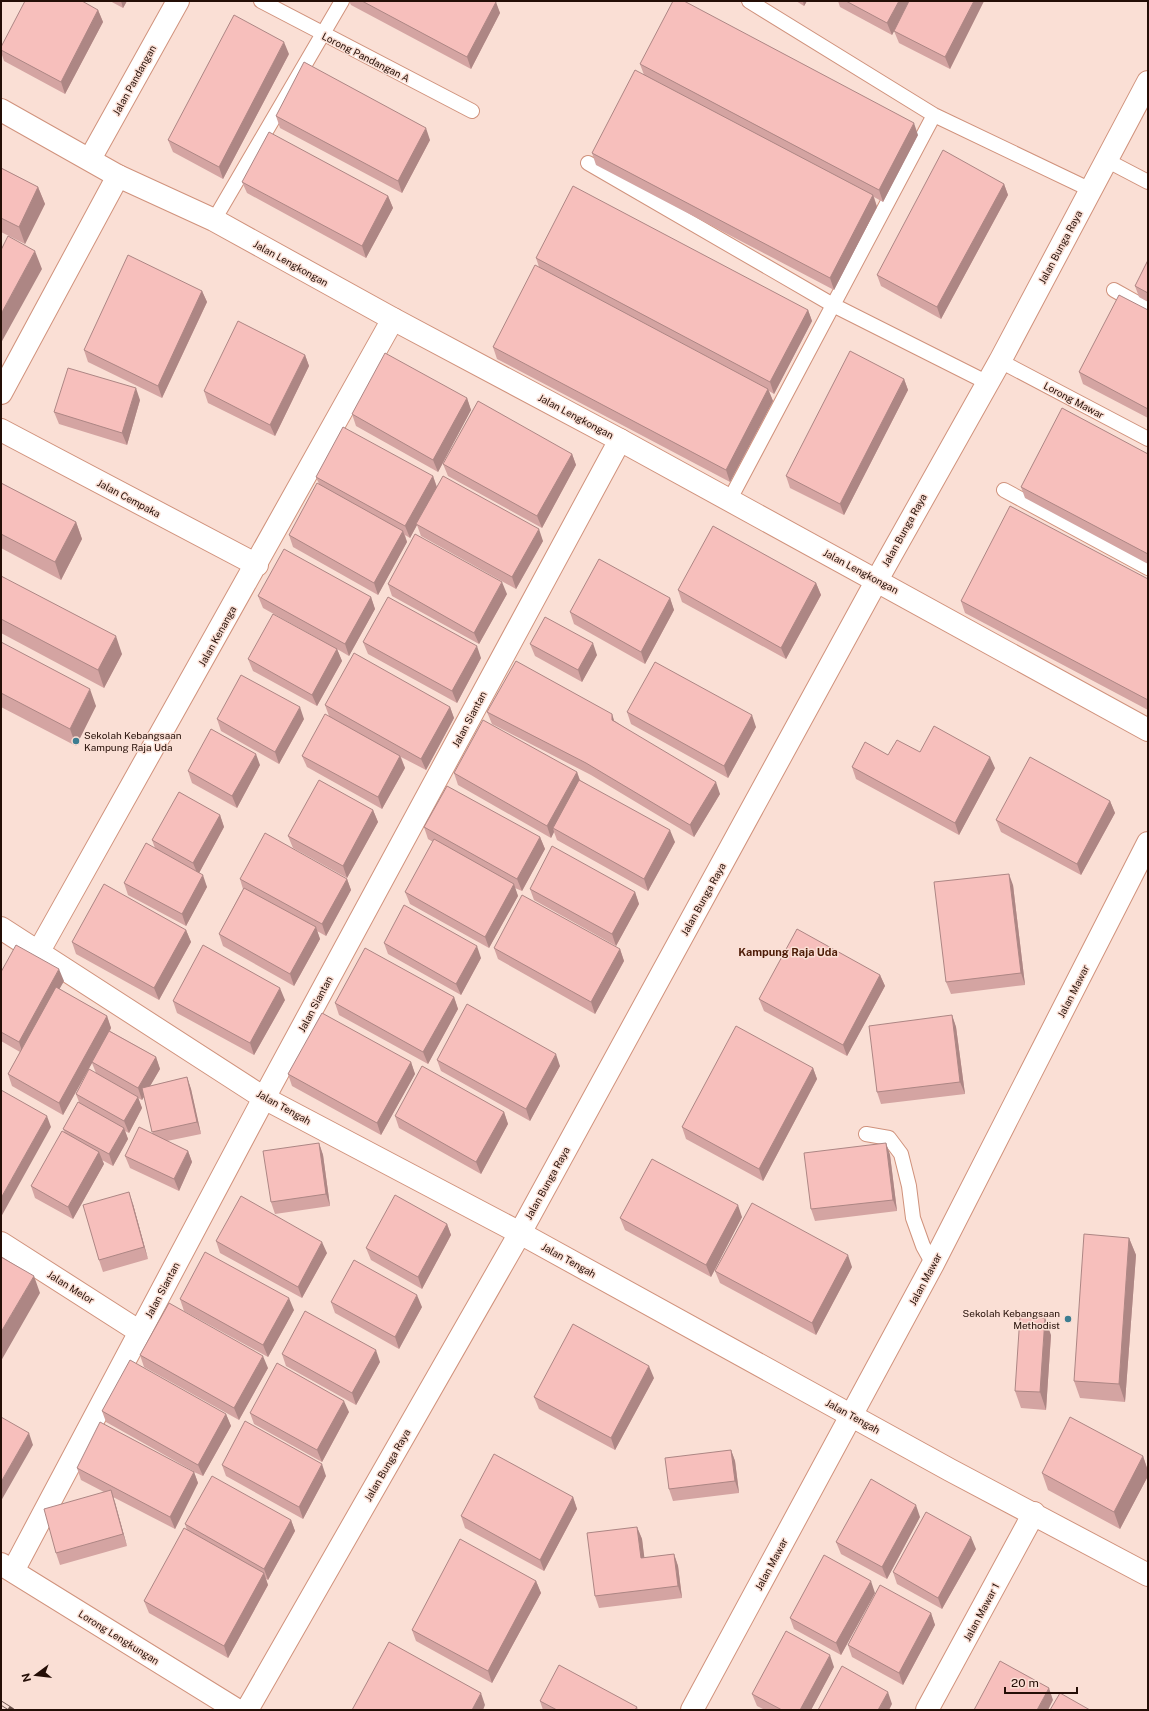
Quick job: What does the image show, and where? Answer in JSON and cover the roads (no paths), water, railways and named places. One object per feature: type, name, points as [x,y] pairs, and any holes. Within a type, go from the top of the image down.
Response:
[{"type":"street","name":"Jalan Pandangan","points":[[90,159],[178,1]]},
{"type":"street","name":"Jalan Bunga Raya","points":[[246,1710],[520,1233],[877,580],[988,383],[1148,82]]},
{"type":"street","name":"Jalan Lengkongan","points":[[1,110],[118,176],[214,220],[393,319],[620,440],[729,501],[877,580],[1148,730]]},
{"type":"street","points":[[1,393],[118,176]]},
{"type":"street","name":"Jalan Kenanga","points":[[39,951],[257,565],[393,319]]},
{"type":"street","name":"Jalan Cempaka","points":[[1,430],[257,565]]},
{"type":"street","name":"Jalan Siantan","points":[[7,1567],[140,1332],[264,1098],[620,440]]},
{"type":"street","name":"Jalan Mawar","points":[[692,1710],[933,1264],[1148,843]]},
{"type":"street","name":"Jalan Tengah","points":[[1,928],[39,951],[264,1098],[520,1233],[950,1470],[1034,1513],[1148,1575]]},
{"type":"street","name":"Jalan Melor","points":[[1,1243],[140,1332]]},
{"type":"street","name":"Jalan Mawar 1","points":[[927,1710],[1034,1513]]},
{"type":"street","name":"Lorong Lengkungan","points":[[7,1567],[237,1710]]},
{"type":"lane","name":"Lorong Pandangan A","points":[[261,1],[472,111]]},
{"type":"lane","points":[[214,220],[324,35],[342,1]]},
{"type":"lane","points":[[749,1],[934,115],[1091,190]]},
{"type":"lane","points":[[729,501],[934,115]]},
{"type":"lane","points":[[1106,160],[1148,182]]},
{"type":"lane","points":[[588,164],[833,305],[988,383]]},
{"type":"lane","points":[[871,200],[885,208]]},
{"type":"lane","points":[[1114,290],[1148,309]]},
{"type":"lane","name":"Lorong Mawar","points":[[1000,361],[1148,439]]},
{"type":"lane","points":[[768,394],[782,401]]},
{"type":"lane","points":[[1004,490],[1148,568]]},
{"type":"lane","points":[[866,1134],[889,1138],[901,1154],[909,1186],[912,1218],[923,1246],[933,1264]]},
{"type":"railway","points":[[1,1703],[12,1710]]},
{"type":"place","name":"Sekolah Kebangsaan Kampung Raja Uda","points":[[76,741]]},
{"type":"place","name":"Sekolah Kebangsaan Methodist","points":[[1068,1319]]},
{"type":"district","name":"Kampung Raja Uda","points":[[788,952]]}]
